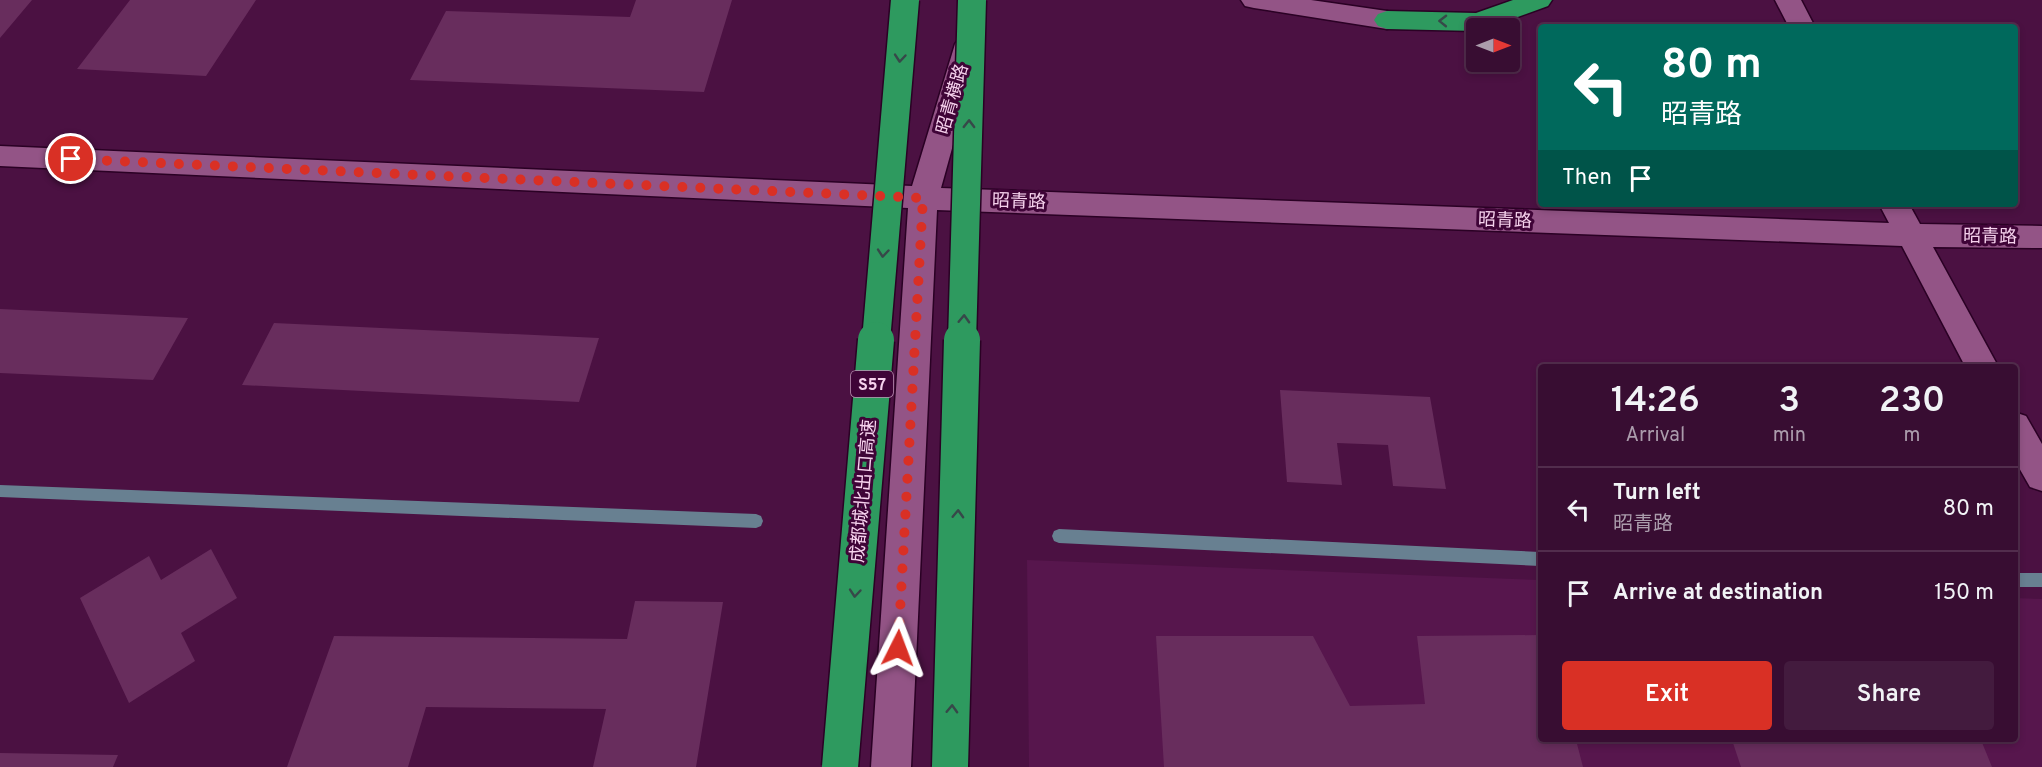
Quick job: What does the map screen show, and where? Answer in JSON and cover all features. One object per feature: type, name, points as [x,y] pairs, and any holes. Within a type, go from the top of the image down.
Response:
[{"type":"highway","name":"成都城北出口高速","points":[[840,767],[904,0]]},
{"type":"highway","points":[[950,767],[972,0]]},
{"type":"highway","points":[[1387,20],[1478,22],[1539,0]]},
{"type":"street","name":"昭青横路","points":[[891,767],[923,198],[980,0]]},
{"type":"street","points":[[1254,0],[1387,20]]},
{"type":"street","points":[[1788,0],[1800,24]]},
{"type":"street","name":"昭青路","points":[[0,156],[923,198],[1910,235],[2039,237]]},
{"type":"street","points":[[1896,207],[1981,364]]},
{"type":"street","points":[[2018,433],[2042,476]]},
{"type":"shaded area","points":[[1027,560],[1538,580],[1538,742],[2018,742],[2018,598],[2042,599],[2042,767],[1029,767]]},
{"type":"building","points":[[0,0],[32,0],[0,38]]},
{"type":"building","points":[[130,0],[256,0],[206,76],[77,69]]},
{"type":"building","points":[[636,0],[732,0],[704,92],[410,80],[446,11],[630,17]]},
{"type":"building","points":[[0,309],[188,318],[153,380],[0,373]]},
{"type":"building","points":[[274,323],[599,338],[579,402],[242,385]]},
{"type":"building","points":[[1280,390],[1430,397],[1446,489],[1393,486],[1388,445],[1337,443],[1342,485],[1287,482]]},
{"type":"building","points":[[211,549],[237,598],[181,633],[195,661],[129,703],[80,598],[149,556],[161,580]]},
{"type":"building","points":[[635,601],[723,602],[696,767],[593,767],[606,709],[426,707],[408,767],[287,767],[334,636],[627,639]]},
{"type":"building","points":[[1538,635],[1538,742],[1577,742],[1583,767],[1164,767],[1156,636],[1313,636],[1350,706],[1425,704],[1417,636]]},
{"type":"building","points":[[1733,742],[1982,742],[1992,767],[1741,767]]},
{"type":"building","points":[[0,753],[118,755],[113,767],[0,767]]},
{"type":"waterway","points":[[0,491],[756,521]]},
{"type":"waterway","points":[[1059,536],[1538,559]]},
{"type":"waterway","points":[[2018,580],[2042,580]]},
{"type":"route","points":[[71,159],[923,198],[898,648]]}]
